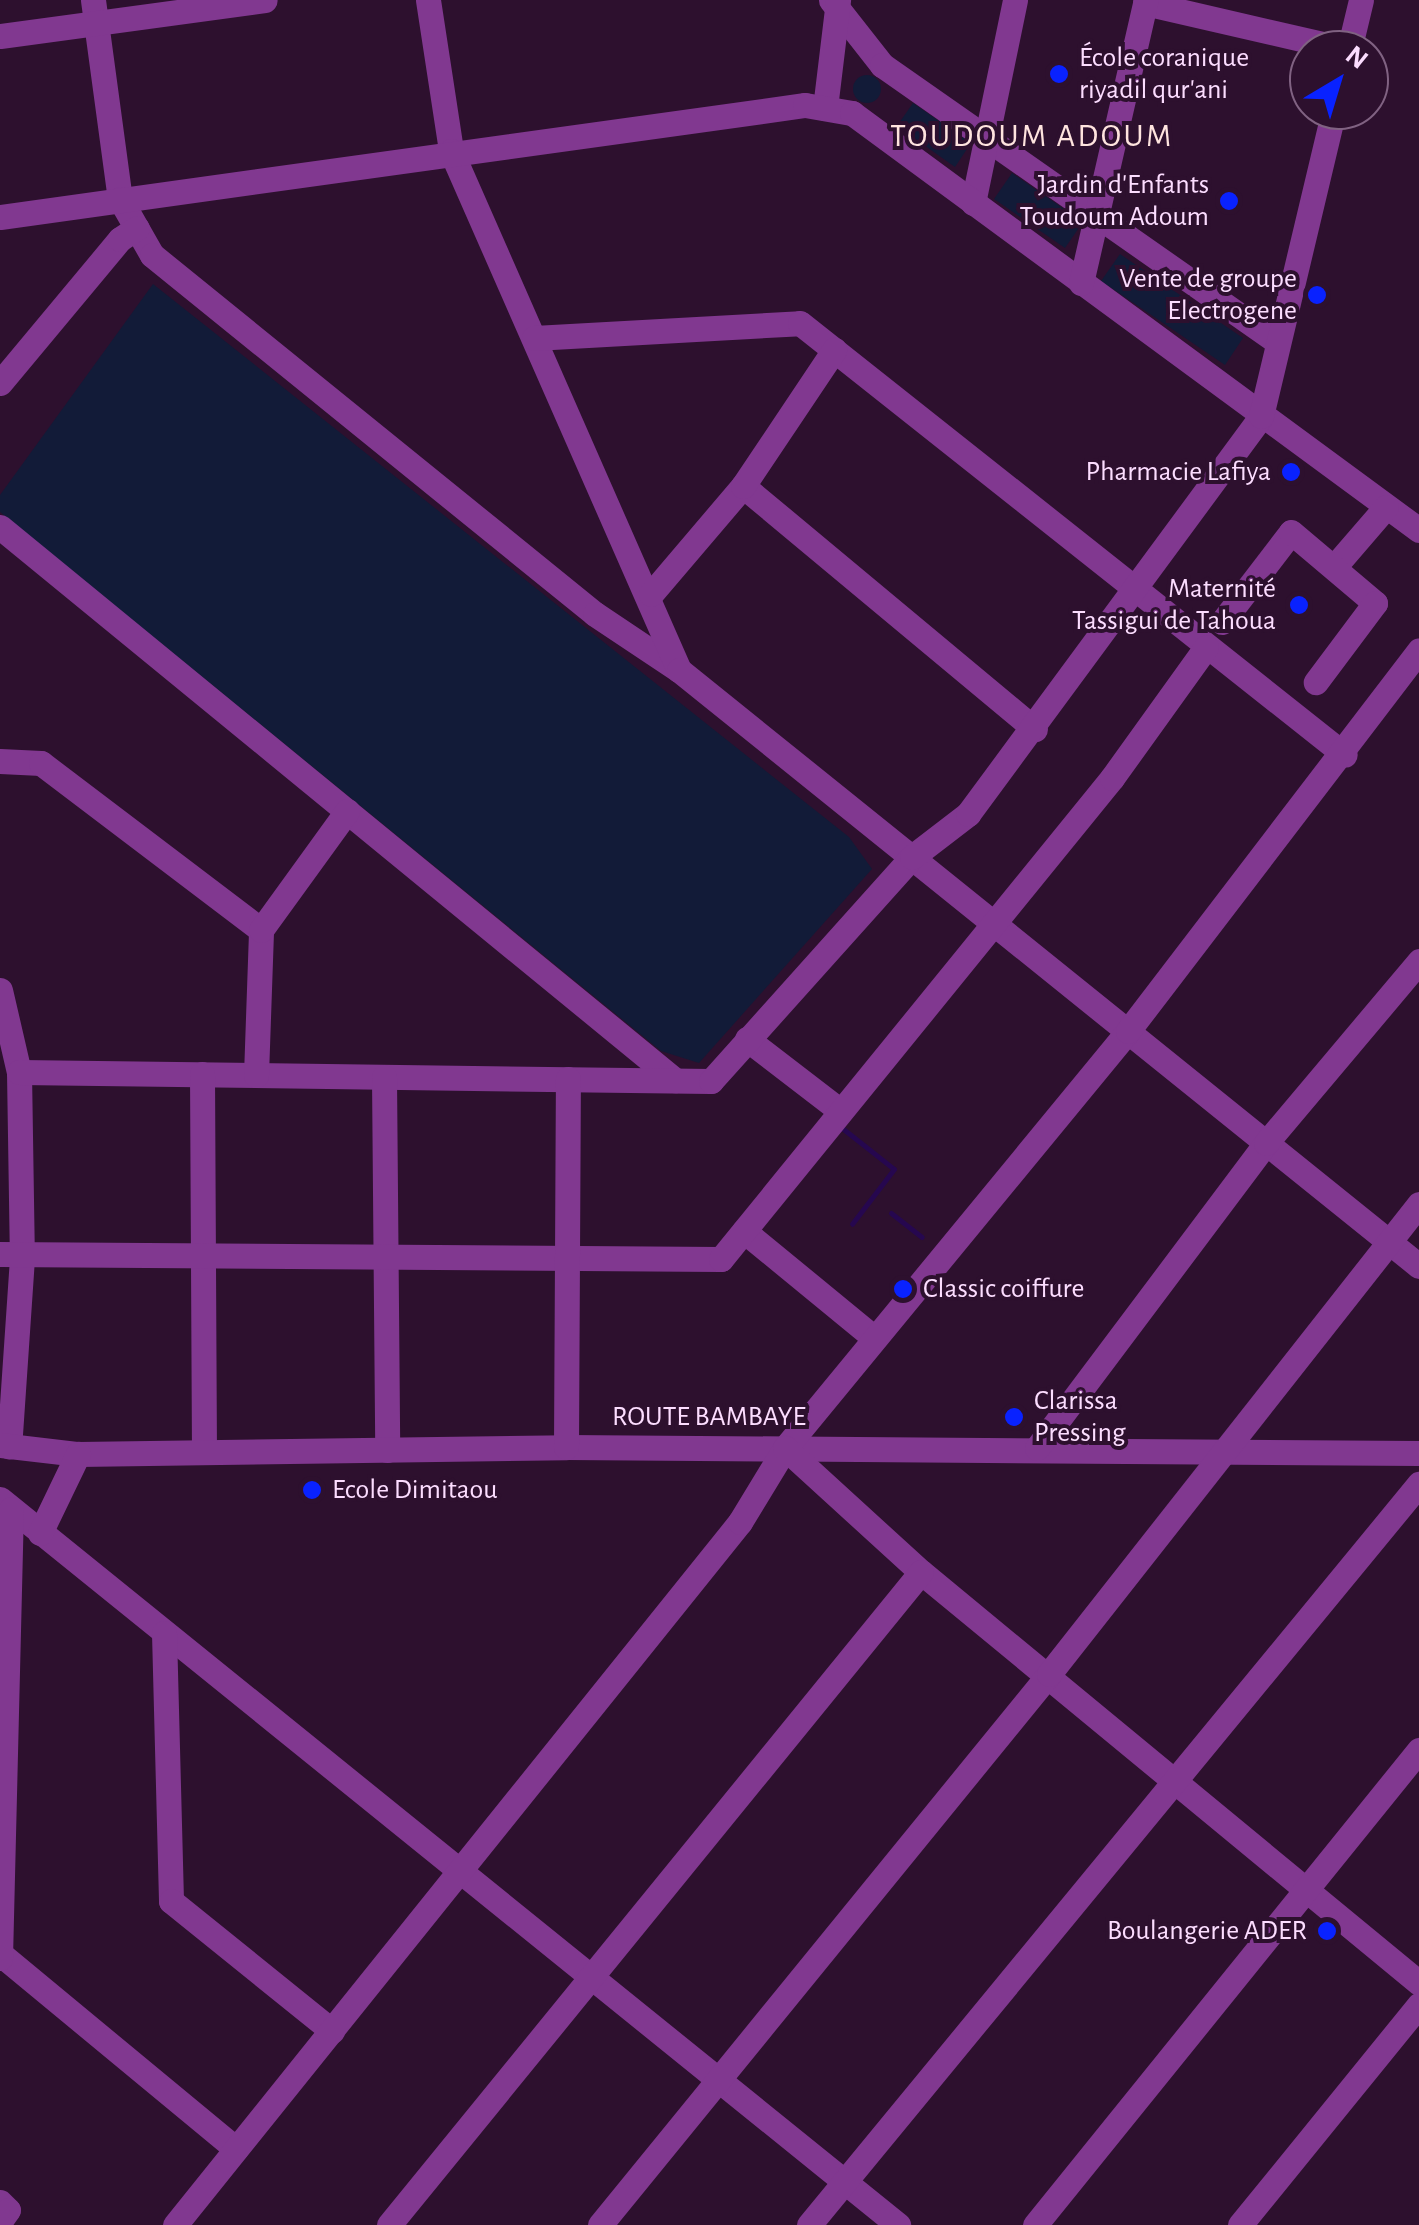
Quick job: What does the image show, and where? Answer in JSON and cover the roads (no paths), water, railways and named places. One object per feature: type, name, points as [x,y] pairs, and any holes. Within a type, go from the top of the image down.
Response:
[{"type":"street","points":[[0,36],[95,12],[265,0]]},
{"type":"street","points":[[428,0],[451,151],[651,594],[680,670]]},
{"type":"street","points":[[973,203],[1015,0]]},
{"type":"street","points":[[1354,30],[1361,0]]},
{"type":"street","points":[[1082,283],[1146,1],[1289,36]]},
{"type":"street","points":[[825,108],[835,2]]},
{"type":"street","points":[[835,2],[882,65],[1277,342]]},
{"type":"street","points":[[95,12],[120,199],[152,254],[595,614],[680,670],[1419,1266]]},
{"type":"street","points":[[0,216],[805,105],[852,113],[1419,530]]},
{"type":"street","points":[[19,1072],[711,1080],[912,858],[968,814],[1139,590],[1260,416],[1329,130]]},
{"type":"street","points":[[0,383],[120,238],[136,228]]},
{"type":"street","points":[[534,338],[800,323],[1345,755]]},
{"type":"street","points":[[651,594],[743,486],[834,350]]},
{"type":"street","points":[[743,486],[1035,729]]},
{"type":"street","points":[[1335,566],[1386,507]]},
{"type":"street","points":[[0,526],[675,1080]]},
{"type":"street","points":[[1222,622],[1291,532],[1375,603],[1316,682]]},
{"type":"street","points":[[11,1256],[568,1254],[722,1259],[838,1109],[1112,778],[1206,647]]},
{"type":"street","points":[[175,2225],[740,1522],[786,1448],[872,1336],[1128,1032],[1345,755],[1419,650]]},
{"type":"street","points":[[0,760],[41,763],[261,930]]},
{"type":"street","points":[[256,1075],[261,930],[347,811]]},
{"type":"street","points":[[1037,1448],[1266,1143],[1419,961]]},
{"type":"street","points":[[0,990],[19,1072],[4,1446]]},
{"type":"street","points":[[748,1039],[838,1109]]},
{"type":"street","points":[[202,1074],[204,1452]]},
{"type":"street","points":[[384,1076],[388,1254],[386,1450]]},
{"type":"street","points":[[566,1447],[568,1079]]},
{"type":"street","points":[[600,2225],[1049,1674],[1222,1449],[1419,1204]]},
{"type":"street","points":[[744,1231],[872,1336]]},
{"type":"street","name":"ROUTE BAMBAYE","points":[[4,1446],[78,1454],[566,1447],[1419,1453]]},
{"type":"street","points":[[786,1448],[921,1572],[1419,1982]]},
{"type":"street","points":[[40,1533],[78,1454]]},
{"type":"street","points":[[809,2225],[1419,1484]]},
{"type":"street","points":[[6,1504],[898,2225]]},
{"type":"street","points":[[6,1504],[2,1958],[236,2148]]},
{"type":"street","points":[[389,2225],[921,1572]]},
{"type":"street","points":[[164,1633],[171,1901],[332,2031]]},
{"type":"street","points":[[1035,2225],[1419,1750]]},
{"type":"street","points":[[1240,2225],[1419,2004]]},
{"type":"street","points":[[0,2202],[8,2210],[0,2220]]},
{"type":"waterway","points":[[842,1128],[894,1169],[852,1224]]},
{"type":"waterway","points":[[891,1213],[922,1237]]},
{"type":"place","name":"École coranique riyadil qur'ani","points":[[1059,74]]},
{"type":"place","name":"Jardin d'Enfants Toudoum Adoum","points":[[1229,201]]},
{"type":"place","name":"Vente de groupe Electrogene","points":[[1317,295]]},
{"type":"place","name":"Pharmacie Lafiya","points":[[1291,472]]},
{"type":"place","name":"Maternité Tassigui de Tahoua","points":[[1299,605]]},
{"type":"place","name":"Classic coiffure","points":[[903,1289]]},
{"type":"place","name":"Clarissa Pressing","points":[[1014,1417]]},
{"type":"place","name":"Ecole Dimitaou","points":[[312,1490]]},
{"type":"place","name":"Boulangerie ADER","points":[[1327,1931]]},
{"type":"district","name":"TOUDOUM ADOUM","points":[[1032,136]]}]
